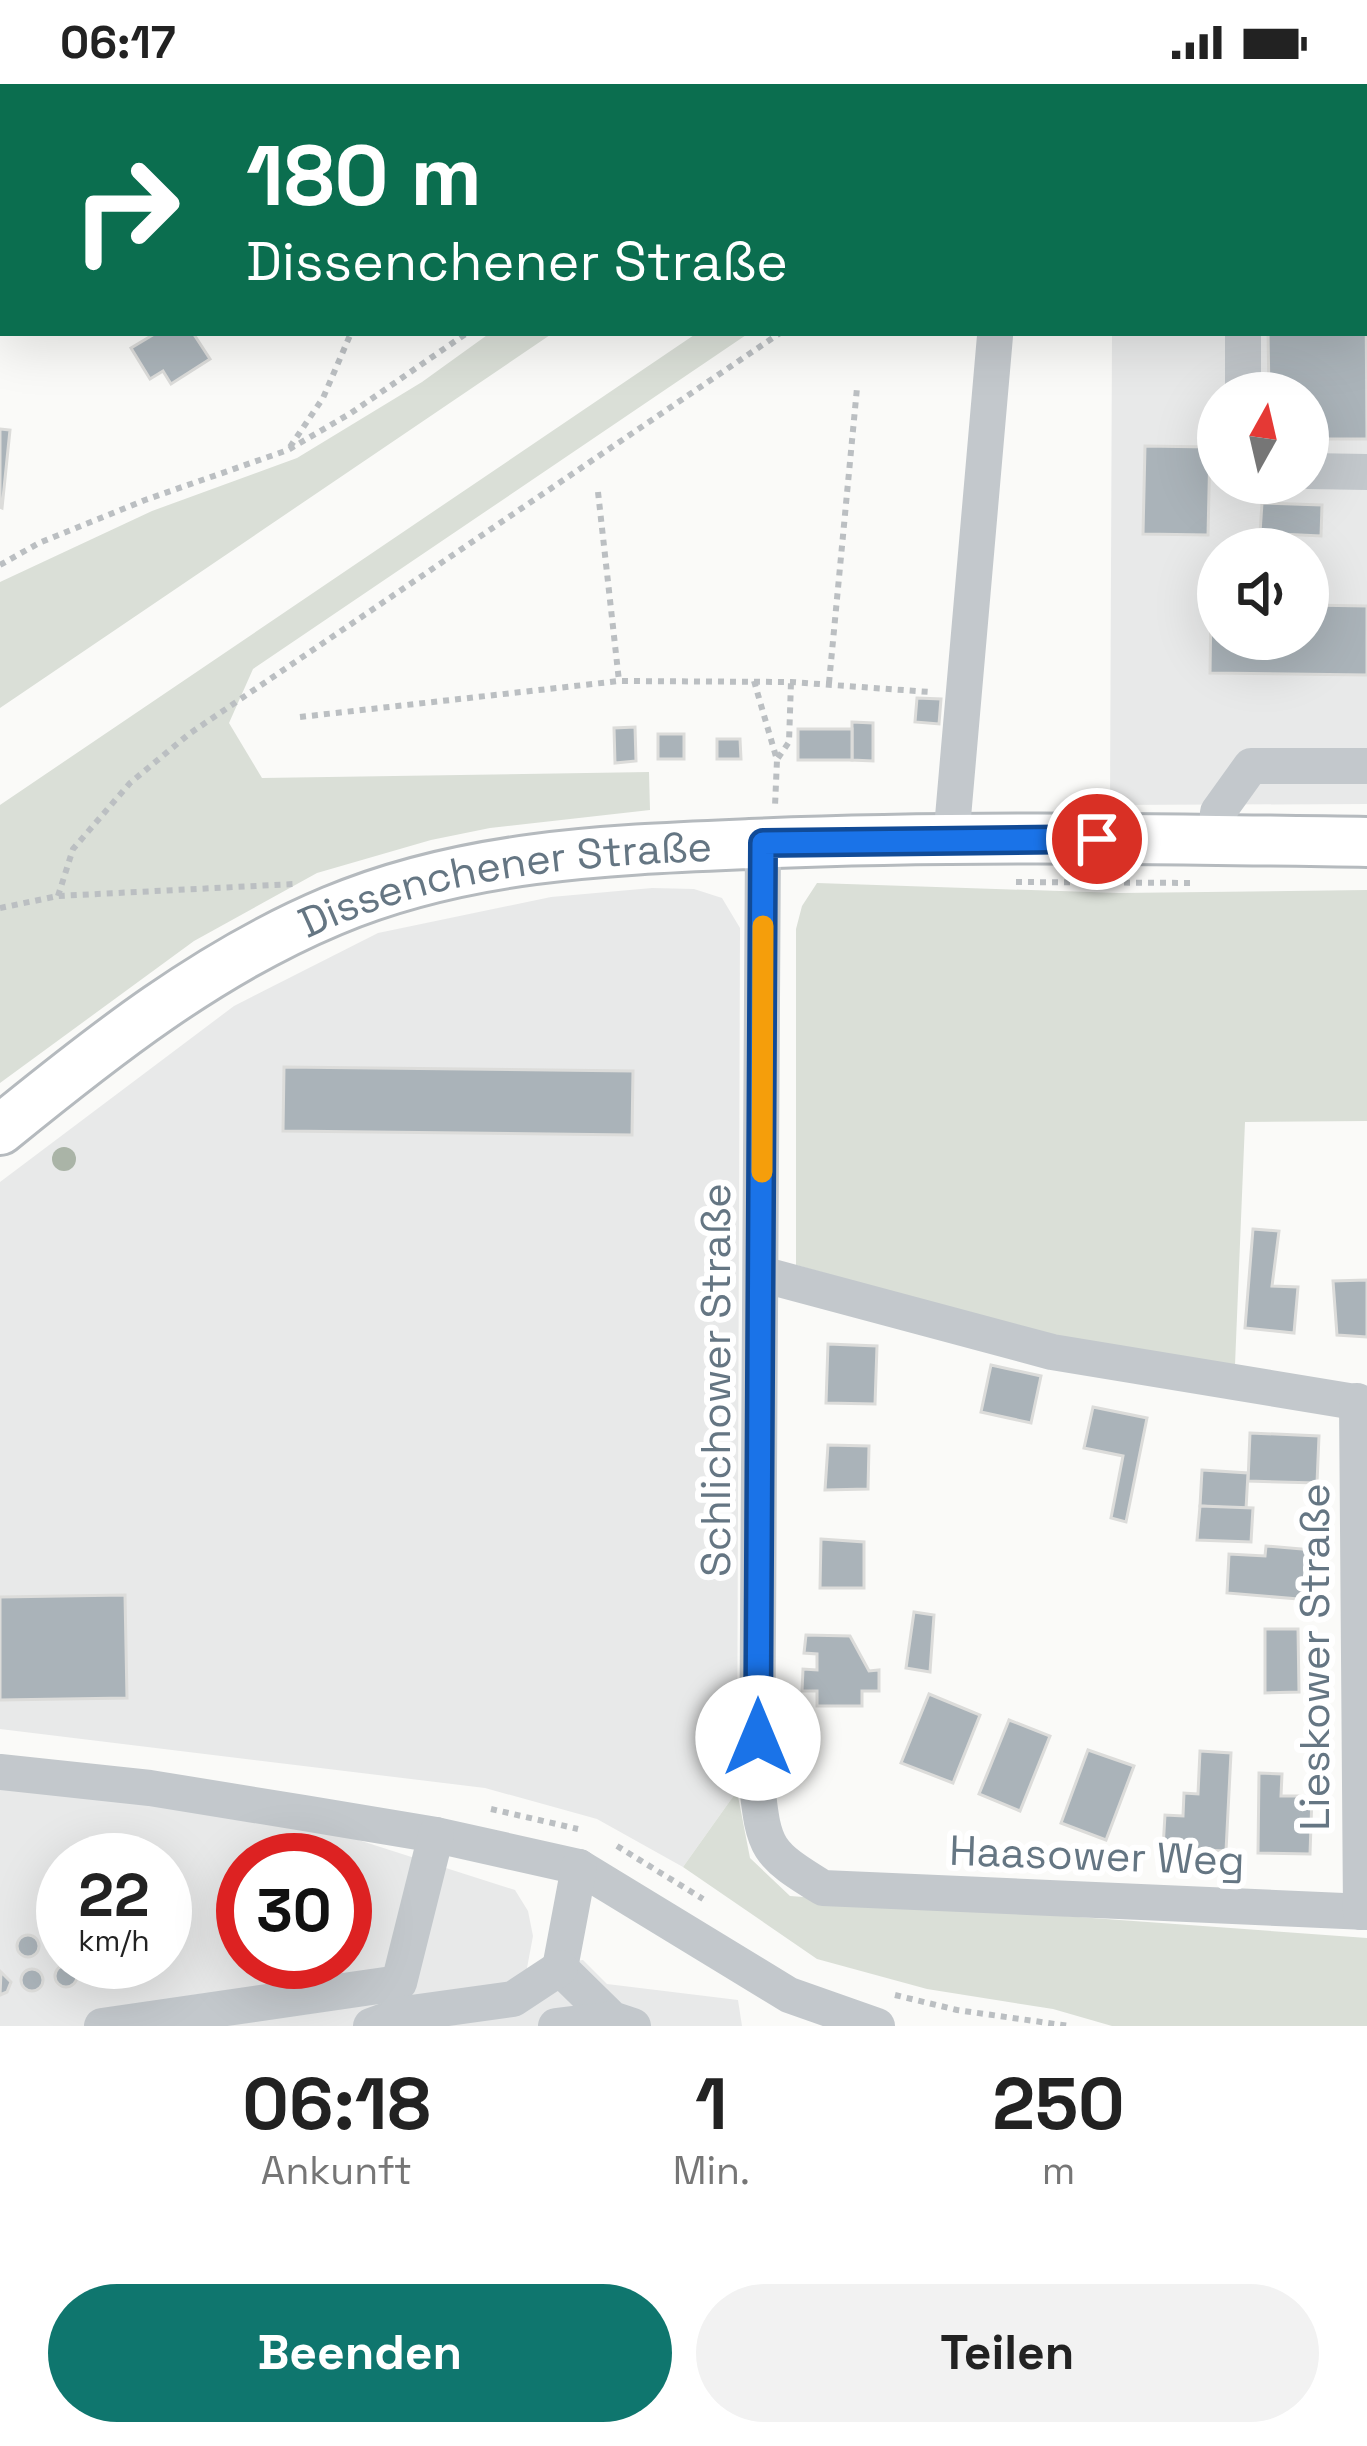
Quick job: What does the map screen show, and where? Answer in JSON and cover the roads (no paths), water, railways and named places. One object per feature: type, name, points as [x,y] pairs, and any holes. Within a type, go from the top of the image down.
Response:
[{"type":"main road","name":"Dissenchener Straße","points":[[0,1130],[93,1054],[216,969],[332,911],[428,878],[510,862],[769,828],[1212,861],[1367,842]]},
{"type":"street","points":[[951,840],[995,336]]},
{"type":"street","points":[[1243,336],[1243,372]]},
{"type":"street","points":[[1329,471],[1367,472]]},
{"type":"street","points":[[1212,861],[1218,812],[1251,766],[1367,766]]},
{"type":"street","name":"Schlichower Straße","points":[[769,828],[759,1803],[764,1840],[795,1871],[823,1888]]},
{"type":"street","points":[[761,1274],[1052,1352],[1362,1403]]},
{"type":"street","name":"Lieskower Straße","points":[[1362,1403],[1364,1912]]},
{"type":"street","points":[[0,1772],[150,1788],[436,1835],[580,1868],[779,2011],[877,2026]]},
{"type":"street","points":[[102,2026],[399,1983],[436,1835]]},
{"type":"street","points":[[371,2026],[404,2014],[513,1999],[560,1968],[580,1868]]},
{"type":"street","name":"Haasower Weg","points":[[823,1888],[1364,1912]]},
{"type":"street","points":[[560,1968],[622,2022]]},
{"type":"street","points":[[556,2026],[622,2022]]}]
